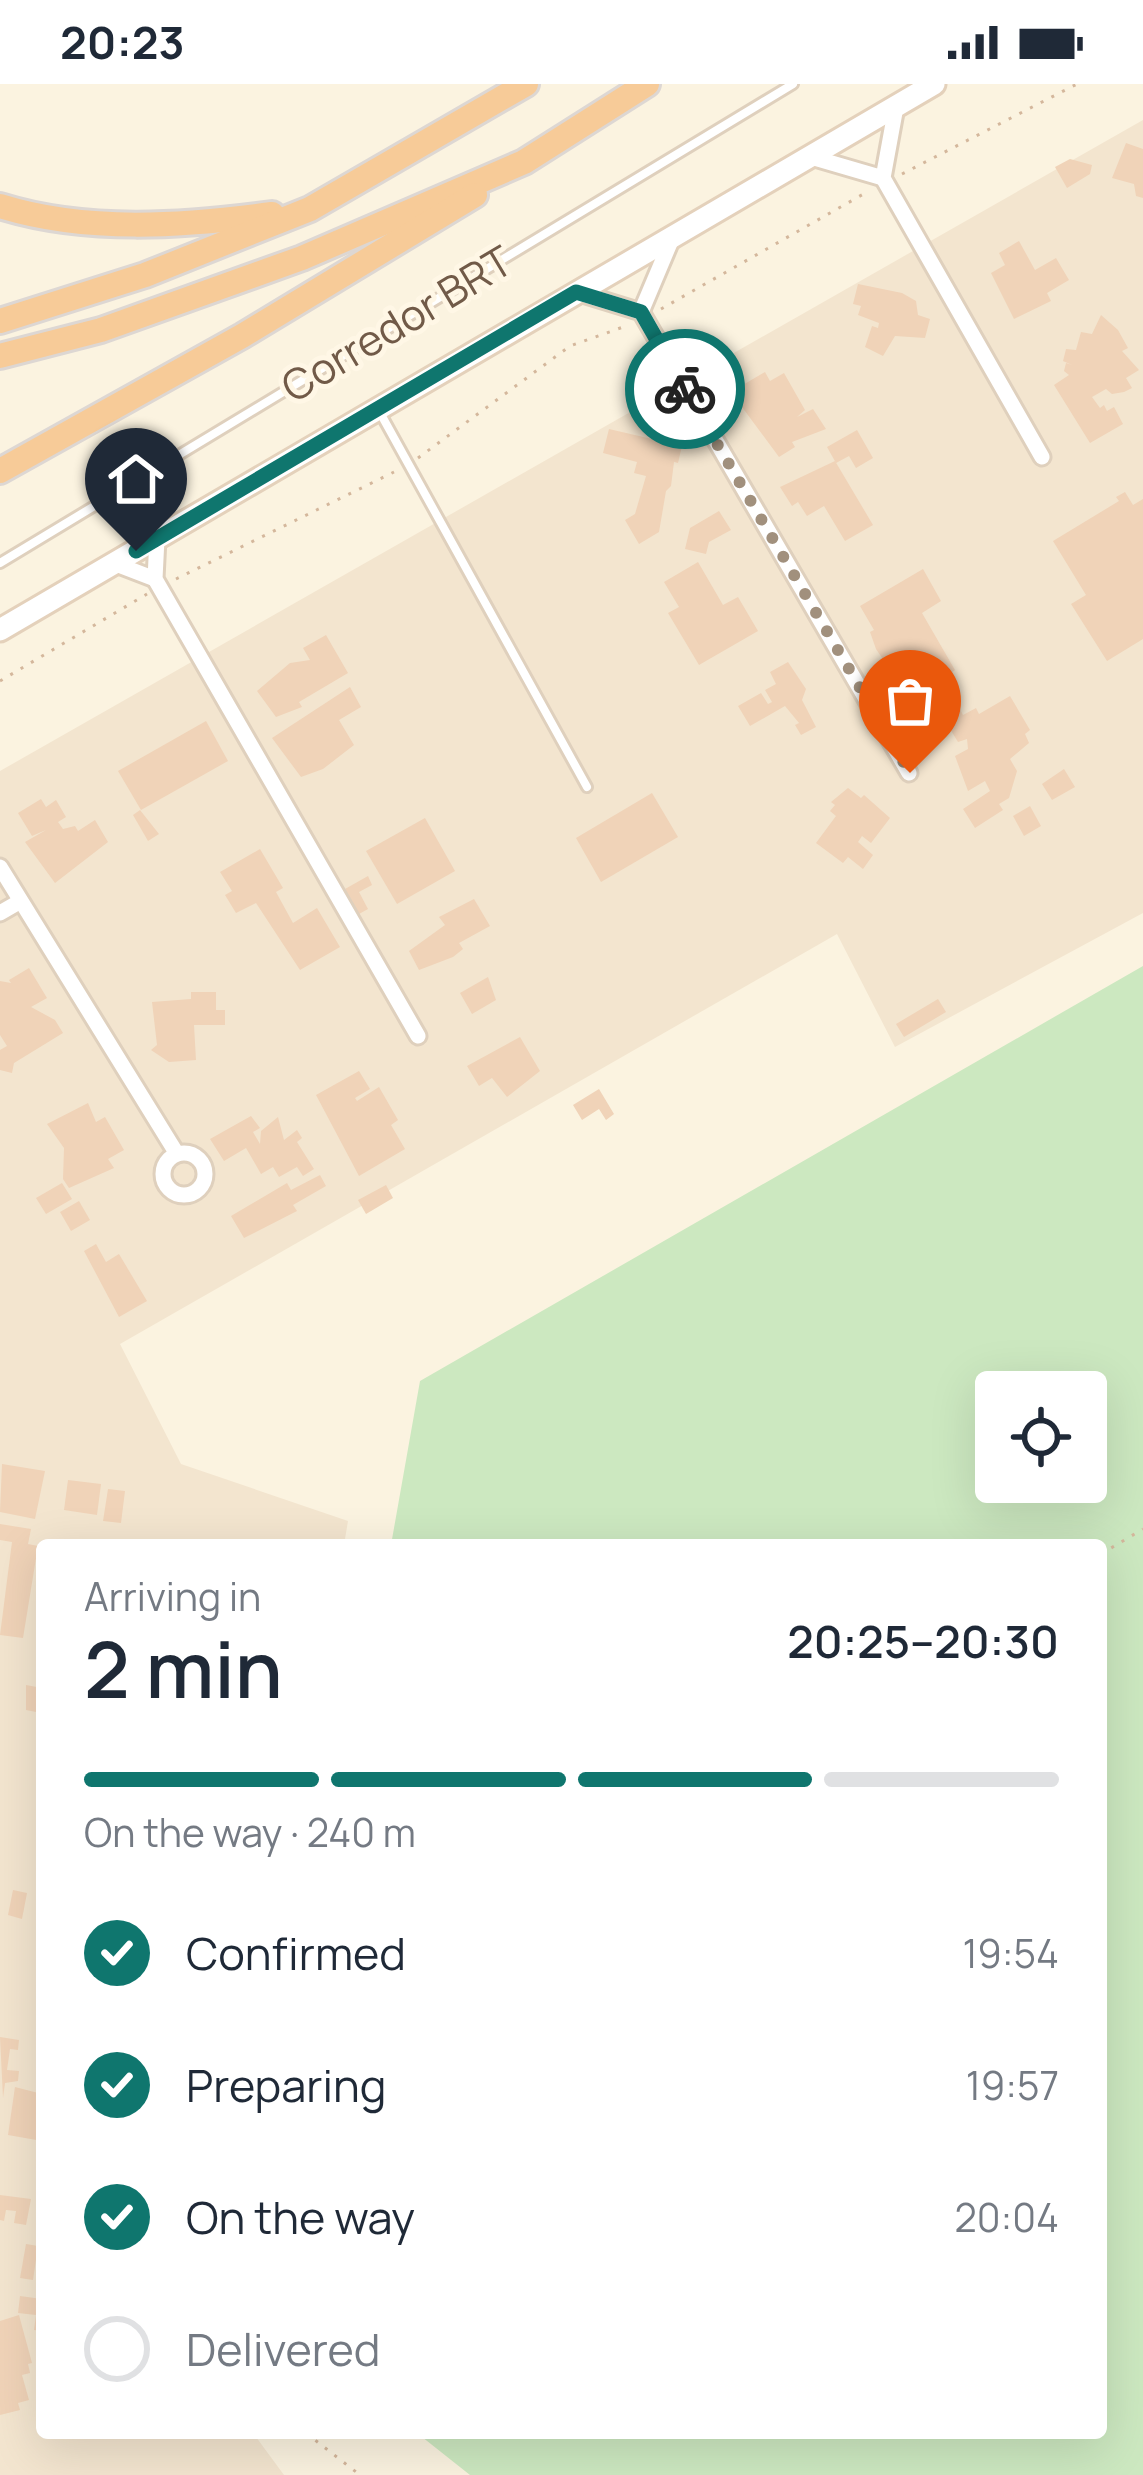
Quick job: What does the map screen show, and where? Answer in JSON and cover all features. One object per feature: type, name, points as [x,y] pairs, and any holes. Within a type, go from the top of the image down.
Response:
[{"type":"highway","points":[[0,321],[146,275],[310,209],[526,84]]},
{"type":"highway","points":[[0,471],[439,219],[647,84]]},
{"type":"highway","points":[[0,356],[101,330],[247,278],[524,161]]},
{"type":"highway","points":[[0,206],[31,215],[136,223],[202,223],[310,209]]},
{"type":"main road","points":[[0,630],[934,84]]},
{"type":"street","points":[[896,107],[884,180],[1042,457]]},
{"type":"street","points":[[811,157],[884,180]]},
{"type":"street","points":[[642,315],[674,234]]},
{"type":"street","points":[[576,292],[642,315],[910,773]]},
{"type":"street","points":[[157,538],[157,583],[418,1036]]},
{"type":"street","points":[[116,564],[157,583]]},
{"type":"street","points":[[0,867],[177,1154]]},
{"type":"street","points":[[0,913],[19,902]]},
{"type":"lane","name":"Corredor BRT","points":[[0,563],[793,84]]},
{"type":"lane","points":[[378,408],[587,787]]},
{"type":"path","points":[[0,681],[157,583],[407,466],[570,346],[642,315],[884,180],[1077,84]]},
{"type":"path","points":[[1107,1550],[1143,1529]]},
{"type":"path","points":[[314,2439],[360,2475]]},
{"type":"shaded area","points":[[1143,120],[1143,913],[895,1047],[837,934],[120,1344],[181,1464],[348,1521],[345,1539],[36,1539],[36,2439],[257,2439],[284,2475],[0,2475],[0,771]]},
{"type":"green space","points":[[1143,966],[1143,2475],[470,2475],[425,2439],[1107,2439],[1107,1539],[392,1539],[420,1381]]},
{"type":"building","points":[[1126,143],[1143,149],[1143,198],[1136,196],[1134,184],[1112,178]]},
{"type":"building","points":[[1070,159],[1092,165],[1090,174],[1067,188],[1055,167]]},
{"type":"building","points":[[1019,241],[1035,270],[1056,258],[1069,280],[1047,293],[1051,301],[1014,319],[991,273],[1005,265],[999,253]]},
{"type":"building","points":[[858,284],[902,293],[916,301],[918,315],[930,319],[925,338],[895,336],[883,356],[865,347],[872,326],[878,328],[879,323],[858,315],[861,306],[853,304]]},
{"type":"building","points":[[1101,315],[1118,330],[1128,348],[1122,351],[1139,370],[1126,378],[1132,388],[1112,394],[1106,389],[1092,397],[1100,408],[1114,407],[1123,424],[1090,443],[1054,385],[1069,375],[1064,371],[1066,363],[1072,365],[1063,361],[1066,349],[1076,350],[1081,332],[1092,334]]},
{"type":"building","points":[[691,354],[697,366],[657,389],[651,378],[682,359],[685,364]]},
{"type":"building","points":[[765,372],[770,381],[784,373],[805,410],[797,417],[813,409],[826,429],[792,442],[795,447],[779,457],[739,403],[743,400],[736,389]]},
{"type":"building","points":[[609,429],[682,446],[666,491],[659,532],[639,544],[625,520],[635,514],[646,476],[634,473],[637,462],[603,453]]},
{"type":"building","points":[[857,430],[873,458],[856,468],[849,456],[836,463],[827,447]]},
{"type":"building","points":[[835,461],[873,525],[845,541],[824,506],[807,516],[798,502],[792,506],[780,487]]},
{"type":"building","points":[[1125,492],[1133,505],[1143,499],[1143,639],[1107,661],[1071,604],[1086,595],[1053,541],[1119,501],[1116,497]]},
{"type":"building","points":[[719,511],[731,530],[709,542],[706,554],[685,549],[690,528]]},
{"type":"building","points":[[698,562],[723,605],[738,597],[758,631],[699,665],[668,613],[679,607],[664,582]]},
{"type":"building","points":[[923,569],[941,601],[922,613],[955,670],[918,696],[917,709],[876,649],[870,632],[874,630],[860,606]]},
{"type":"building","points":[[326,635],[348,673],[299,702],[302,707],[276,717],[257,691],[290,663],[310,660],[303,648]]},
{"type":"building","points":[[788,662],[806,689],[802,700],[816,727],[801,735],[795,725],[799,723],[785,706],[750,726],[738,706],[761,693],[768,704],[772,702],[765,690],[776,684],[770,672]]},
{"type":"building","points":[[350,687],[361,707],[339,720],[354,745],[323,769],[301,777],[272,738]]},
{"type":"building","points":[[1010,696],[1030,730],[1025,734],[1029,743],[1010,759],[1017,771],[1009,798],[999,804],[1003,810],[975,828],[963,809],[990,791],[985,781],[968,791],[955,756],[968,749],[967,739],[958,742],[939,711],[956,701],[963,715],[976,708],[979,714]]},
{"type":"building","points":[[206,721],[228,761],[141,810],[118,771]]},
{"type":"building","points":[[1064,769],[1075,787],[1052,800],[1042,784]]},
{"type":"building","points":[[848,788],[861,798],[864,795],[890,818],[871,843],[862,836],[858,842],[873,855],[863,869],[848,857],[843,863],[816,843],[836,816],[830,811],[835,805],[831,802]]},
{"type":"building","points":[[652,793],[678,837],[601,882],[576,838]]},
{"type":"building","points":[[41,799],[46,807],[56,800],[66,817],[58,822],[63,829],[75,826],[78,831],[95,820],[108,842],[55,883],[25,842],[46,830],[32,836],[18,813]]},
{"type":"building","points":[[1030,806],[1041,826],[1024,836],[1013,816]]},
{"type":"building","points":[[140,810],[159,834],[148,841],[133,815]]},
{"type":"building","points":[[425,818],[455,871],[397,904],[366,851]]},
{"type":"building","points":[[260,849],[283,888],[276,892],[293,923],[317,908],[340,947],[300,970],[256,903],[236,913],[225,895],[232,891],[220,872]]},
{"type":"building","points":[[368,876],[372,885],[359,892],[368,909],[359,914],[345,889]]},
{"type":"building","points":[[474,899],[490,926],[459,943],[463,949],[453,957],[419,970],[409,951],[445,925],[439,917]]},
{"type":"building","points":[[29,968],[47,998],[31,1007],[55,1020],[63,1033],[14,1063],[12,1073],[0,1070],[0,1050],[7,1046],[0,1035],[0,981],[11,983]]},
{"type":"building","points":[[488,977],[496,1000],[472,1014],[460,993]]},
{"type":"building","points":[[191,992],[216,992],[216,1010],[225,1010],[225,1025],[194,1025],[196,1060],[169,1062],[151,1050],[157,1045],[152,1002],[191,999]]},
{"type":"building","points":[[938,999],[946,1012],[904,1037],[896,1024]]},
{"type":"building","points":[[520,1037],[540,1071],[507,1097],[492,1078],[479,1086],[467,1066]]},
{"type":"building","points":[[359,1071],[370,1089],[355,1098],[379,1087],[398,1120],[391,1125],[405,1149],[359,1176],[316,1095]]},
{"type":"building","points":[[599,1089],[614,1114],[606,1120],[599,1109],[582,1120],[573,1105]]},
{"type":"building","points":[[88,1103],[96,1122],[105,1117],[124,1150],[108,1159],[114,1168],[69,1188],[63,1179],[64,1148],[47,1124]]},
{"type":"building","points":[[251,1116],[260,1128],[253,1132],[260,1144],[261,1131],[278,1117],[284,1140],[297,1130],[302,1138],[297,1142],[314,1169],[303,1176],[297,1167],[279,1177],[273,1167],[261,1174],[246,1148],[224,1161],[210,1139]]},
{"type":"building","points":[[320,1175],[326,1186],[293,1205],[297,1211],[244,1238],[231,1216],[287,1183],[291,1190]]},
{"type":"building","points":[[62,1183],[72,1199],[46,1214],[36,1198]]},
{"type":"building","points":[[386,1185],[393,1198],[366,1214],[358,1200]]},
{"type":"building","points":[[79,1201],[90,1220],[71,1231],[60,1212]]},
{"type":"building","points":[[96,1244],[106,1262],[119,1254],[147,1301],[119,1317],[84,1251]]},
{"type":"building","points":[[2,1464],[45,1471],[35,1519],[0,1512]]},
{"type":"building","points":[[68,1480],[101,1484],[97,1515],[64,1510]]},
{"type":"building","points":[[108,1489],[125,1491],[121,1523],[103,1521]]},
{"type":"building","points":[[0,1524],[31,1529],[28,1544],[36,1546],[23,1638],[0,1635],[12,1542],[0,1540]]},
{"type":"building","points":[[26,1685],[36,1687],[36,1712],[26,1710]]},
{"type":"building","points":[[13,1890],[27,1893],[22,1919],[8,1915]]},
{"type":"building","points":[[0,2037],[19,2040],[18,2050],[10,2049],[7,2070],[19,2071],[18,2081],[5,2083],[3,2098]]},
{"type":"building","points":[[15,2087],[36,2092],[36,2140],[8,2135]]},
{"type":"building","points":[[0,2195],[31,2199],[26,2225],[14,2223],[16,2211],[6,2210],[4,2221],[0,2220]]},
{"type":"building","points":[[26,2244],[36,2246],[33,2280],[20,2278]]},
{"type":"building","points":[[20,2296],[36,2298],[36,2315],[18,2313]]},
{"type":"building","points":[[19,2315],[32,2363],[28,2364],[30,2373],[22,2375],[29,2400],[18,2403],[20,2410],[0,2415],[0,2321]]},
{"type":"way so far","points":[[685,389],[910,773]]},
{"type":"route","points":[[136,551],[576,292],[641,312],[685,389]]}]
